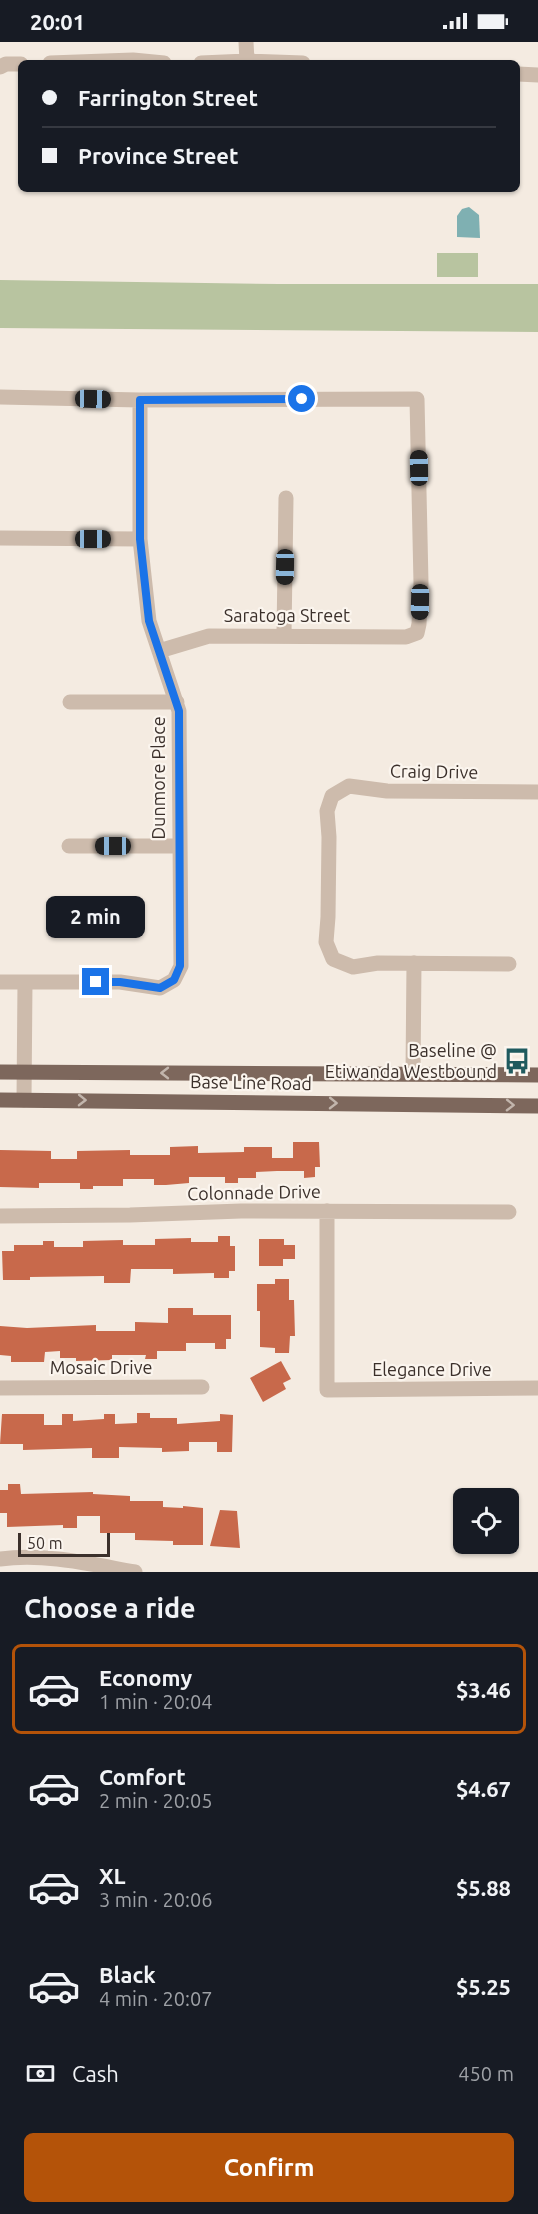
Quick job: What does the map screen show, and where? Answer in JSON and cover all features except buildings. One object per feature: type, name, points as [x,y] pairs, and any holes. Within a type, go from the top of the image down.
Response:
[{"type":"main road","name":"Base Line Road","points":[[0,1072],[538,1075]]},
{"type":"main road","name":"Base Line Road","points":[[0,1100],[538,1106]]},
{"type":"street","points":[[246,42],[247,60]]},
{"type":"street","points":[[0,67],[6,64],[18,64]]},
{"type":"street","points":[[520,75],[538,75]]},
{"type":"street","points":[[0,397],[140,400]]},
{"type":"street","name":"Saratoga Street","points":[[140,400],[417,399],[420,583],[420,624],[417,633],[406,637],[209,636],[159,651]]},
{"type":"street","name":"Dunmore Place","points":[[25,982],[120,982],[160,988],[174,980],[180,966],[179,711],[149,621],[140,539],[140,400]]},
{"type":"street","points":[[284,635],[286,498]]},
{"type":"street","points":[[0,538],[140,539]]},
{"type":"street","points":[[70,702],[177,702]]},
{"type":"street","name":"Craig Drive","points":[[414,963],[378,963],[353,967],[333,959],[326,942],[329,837],[327,811],[332,796],[349,786],[387,791],[538,792]]},
{"type":"street","points":[[69,846],[179,846]]},
{"type":"street","points":[[412,1073],[414,963],[508,964]]},
{"type":"street","points":[[0,982],[25,982],[24,1100]]},
{"type":"street","name":"Colonnade Drive","points":[[0,1216],[327,1211],[508,1212]]},
{"type":"street","name":"Elegance Drive","points":[[327,1211],[327,1390],[538,1388]]},
{"type":"street","name":"Mosaic Drive","points":[[0,1388],[202,1387]]},
{"type":"street","points":[[0,1559],[16,1557],[68,1560],[135,1572]]},
{"type":"green space","points":[[437,253],[478,253],[478,277],[437,277]]},
{"type":"green space","points":[[0,280],[279,284],[538,284],[538,332],[0,328]]},
{"type":"water","points":[[469,207],[479,215],[480,238],[457,237],[457,216],[462,209]]},
{"type":"place","name":"Baseline @ Etiwanda Westbound","points":[[517,1061]]},
{"type":"route","points":[[96,982],[120,982],[160,988],[174,980],[180,966],[179,711],[149,621],[140,539],[140,400],[302,399]]}]
